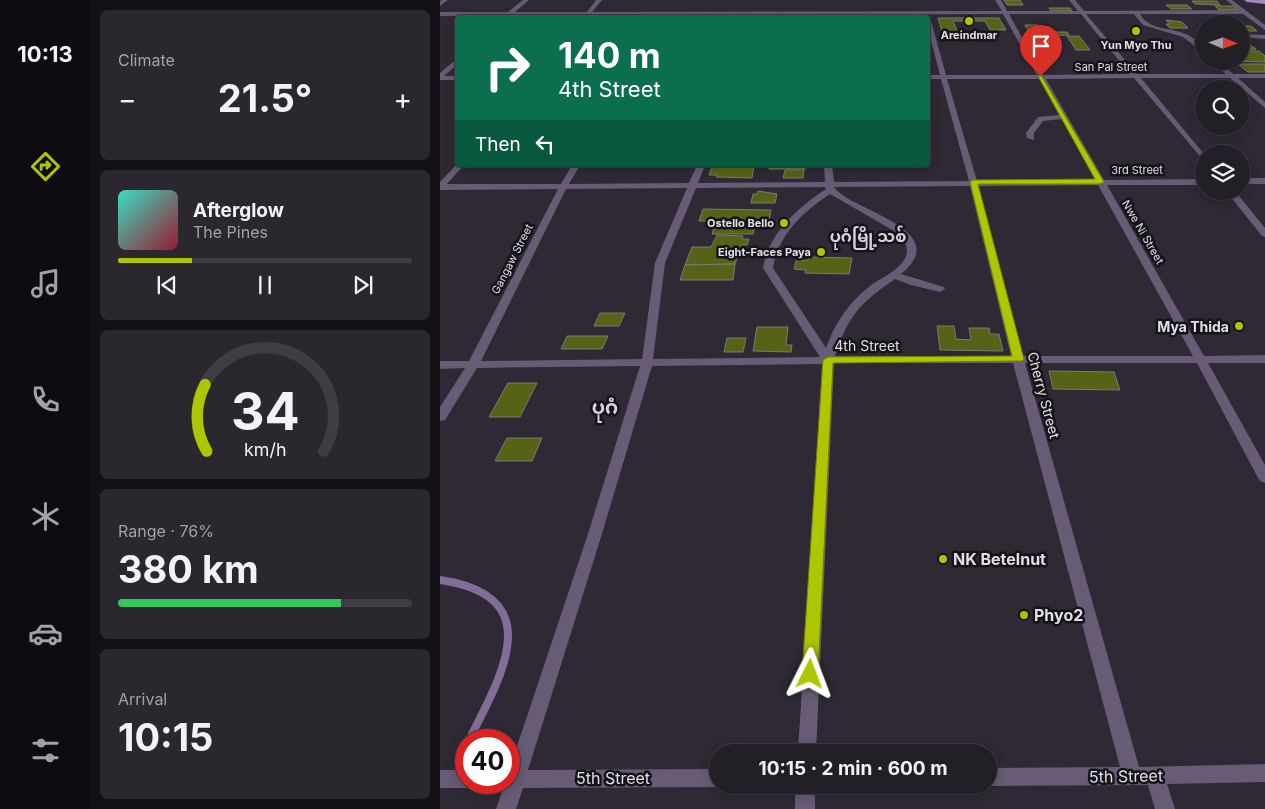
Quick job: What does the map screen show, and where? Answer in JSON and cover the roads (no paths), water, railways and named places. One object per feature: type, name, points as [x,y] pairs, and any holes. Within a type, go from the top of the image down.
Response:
[{"type":"main road","points":[[1247,0],[1265,2]]},
{"type":"street","points":[[440,4],[445,0]]},
{"type":"street","points":[[509,15],[526,0]]},
{"type":"street","points":[[587,15],[599,0]]},
{"type":"street","name":"Nwe Ni Street","points":[[998,0],[1202,360],[1265,478]]},
{"type":"street","points":[[1072,0],[1195,148]]},
{"type":"street","points":[[1229,0],[1265,28]]},
{"type":"street","points":[[667,15],[673,6]]},
{"type":"street","points":[[745,15],[748,6]]},
{"type":"street","points":[[587,15],[745,15],[833,12],[926,14],[1005,12],[1245,12]]},
{"type":"street","points":[[1136,12],[1138,19],[1147,26],[1185,36],[1195,44]]},
{"type":"street","points":[[440,14],[455,15]]},
{"type":"street","name":"Cherry Street","points":[[930,28],[1132,776]]},
{"type":"street","points":[[1250,36],[1265,37]]},
{"type":"street","points":[[440,77],[455,63]]},
{"type":"street","points":[[1225,70],[1265,106]]},
{"type":"street","name":"San Pal Street","points":[[930,77],[1265,76]]},
{"type":"street","points":[[440,77],[455,78]]},
{"type":"street","points":[[1031,138],[1030,133],[1042,119],[1063,117]]},
{"type":"street","points":[[440,187],[458,167]]},
{"type":"street","name":"Gangaw Street","points":[[440,417],[473,365],[575,167]]},
{"type":"street","points":[[520,755],[594,537],[647,362],[660,263],[699,167]]},
{"type":"street","points":[[828,167],[829,186]]},
{"type":"street","points":[[1250,181],[1265,181]]},
{"type":"street","name":"3rd Street","points":[[440,187],[694,183],[829,186],[973,182],[1195,182]]},
{"type":"street","points":[[807,744],[828,360],[845,319],[867,293],[895,275],[911,255],[911,241],[904,233],[829,186]]},
{"type":"street","points":[[828,360],[768,268],[772,249],[805,208],[829,186]]},
{"type":"street","points":[[1237,200],[1265,234]]},
{"type":"street","points":[[895,275],[915,283],[940,289]]},
{"type":"street","name":"4th Street","points":[[440,365],[828,360],[1265,359]]},
{"type":"street","name":"5th Street","points":[[997,777],[1265,773]]},
{"type":"street","points":[[1155,776],[1165,809]]},
{"type":"street","name":"5th Street","points":[[520,779],[709,778]]},
{"type":"street","points":[[440,779],[455,779]]},
{"type":"street","points":[[506,809],[509,794]]},
{"type":"street","points":[[806,794],[806,809]]},
{"type":"waterway","points":[[440,580],[474,589],[495,603],[506,621],[508,642],[503,665],[474,729]]},
{"type":"place","name":"Areindmar","points":[[969,21]]},
{"type":"place","name":"Yun Myo Thu","points":[[1136,31]]},
{"type":"place","name":"Ostello Bello","points":[[784,223]]},
{"type":"place","name":"Eight-Faces Paya","points":[[821,252]]},
{"type":"place","name":"Mya Thida","points":[[1239,326]]},
{"type":"place","name":"NK Betelnut","points":[[943,559]]},
{"type":"place","name":"Phyo2","points":[[1024,615]]},
{"type":"district","name":"ပုဂံမြို့သစ်","points":[[868,236]]},
{"type":"district","name":"ပုဂံ","points":[[605,407]]}]
